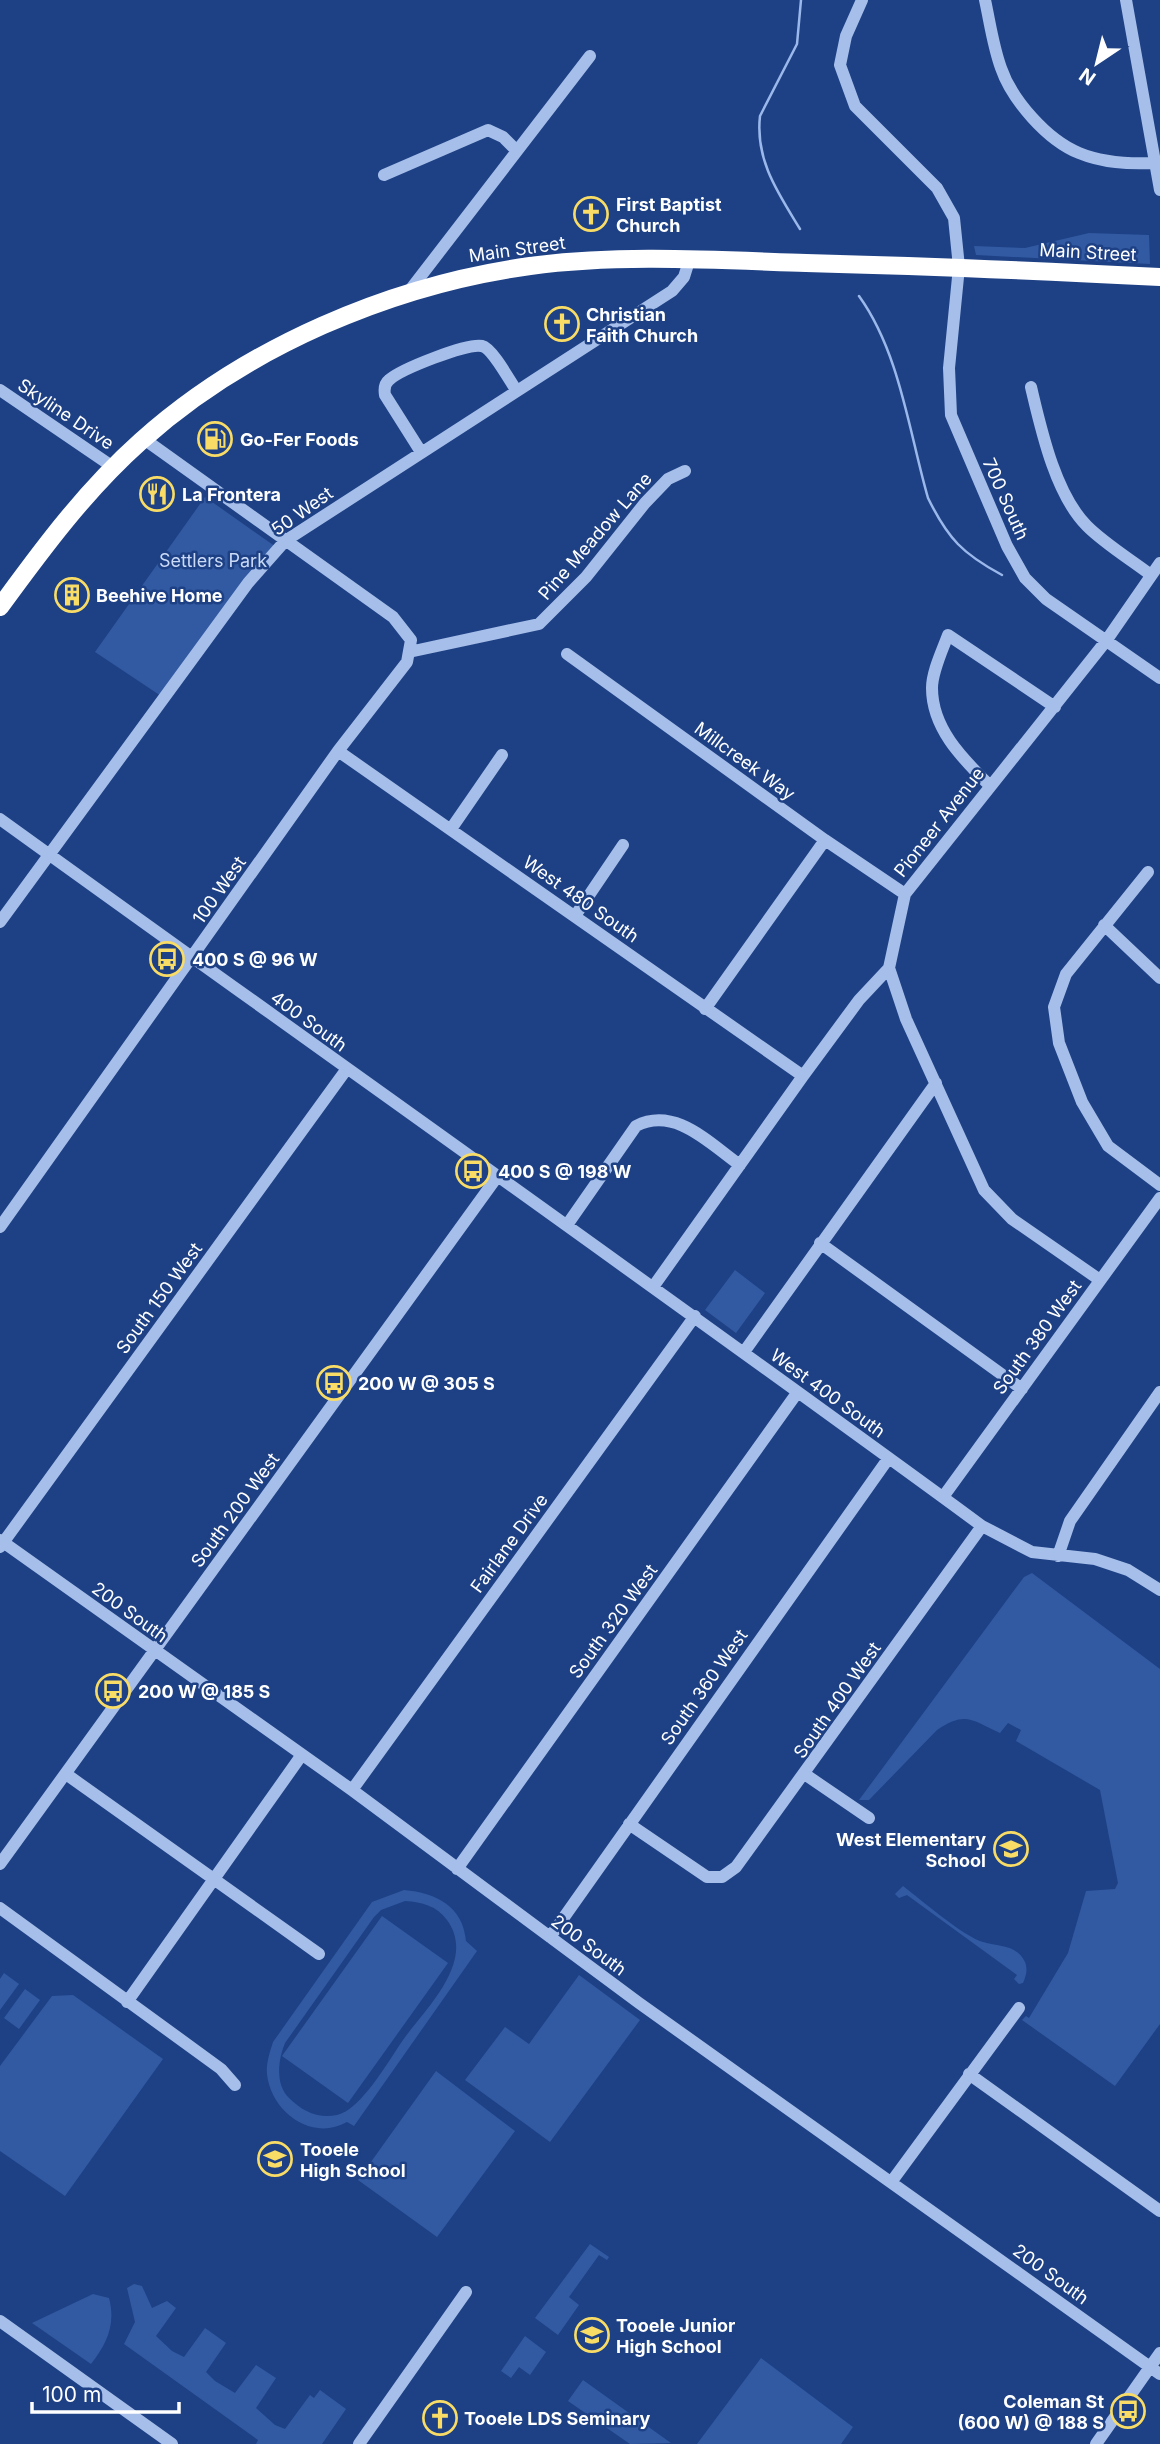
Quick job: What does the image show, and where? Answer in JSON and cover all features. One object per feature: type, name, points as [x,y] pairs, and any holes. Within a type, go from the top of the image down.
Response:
[{"type":"highway","name":"Main Street","points":[[0,607],[76,506],[113,467],[144,439],[214,385],[267,354],[357,313],[406,295],[469,277],[530,266],[588,261],[689,261],[958,267],[1160,277]]},
{"type":"street","name":"700 South","points":[[862,0],[846,36],[840,65],[855,106],[937,188],[954,218],[958,267],[949,368],[951,415],[1007,546],[1025,578],[1046,600],[1160,678]]},
{"type":"street","points":[[985,0],[998,58],[1007,84],[1039,122],[1077,153],[1102,161],[1153,163]]},
{"type":"street","points":[[1126,0],[1153,163],[1160,190]]},
{"type":"street","points":[[406,295],[590,56]]},
{"type":"street","points":[[384,175],[488,130],[503,137],[517,151]]},
{"type":"street","name":"50 West","points":[[0,922],[248,583],[285,541],[672,291],[684,277],[689,261]]},
{"type":"street","points":[[421,452],[385,395],[387,381],[437,357],[484,347],[516,390]]},
{"type":"street","points":[[1031,387],[1045,443],[1070,505],[1086,525],[1151,575]]},
{"type":"street","name":"Skyline Drive","points":[[0,390],[113,467]]},
{"type":"street","points":[[144,439],[393,617],[410,646]]},
{"type":"street","name":"Pine Meadow Lane","points":[[410,646],[539,624],[586,577],[645,503],[668,480],[685,471]]},
{"type":"street","name":"Pioneer Avenue","points":[[889,968],[905,894],[1106,641],[1160,563]]},
{"type":"street","points":[[990,786],[957,754],[939,721],[932,688],[947,635],[1055,707]]},
{"type":"street","name":"100 West","points":[[0,1227],[338,751],[407,662],[410,646]]},
{"type":"street","name":"Millcreek Way","points":[[567,654],[825,840],[905,894]]},
{"type":"street","name":"West 480 South","points":[[338,751],[803,1076]]},
{"type":"street","points":[[451,829],[502,755]]},
{"type":"street","name":"400 South","points":[[0,819],[497,1177]]},
{"type":"street","points":[[705,1009],[825,840]]},
{"type":"street","points":[[575,916],[623,845]]},
{"type":"street","points":[[1148,872],[1066,974],[1055,1007],[1059,1043],[1082,1102],[1108,1146],[1160,1185]]},
{"type":"street","points":[[1104,925],[1160,978]]},
{"type":"street","points":[[653,1287],[859,1000],[889,968],[906,1019],[984,1190],[1012,1219],[1100,1280]]},
{"type":"street","name":"South 150 West","points":[[1,1543],[346,1070]]},
{"type":"street","points":[[744,1352],[936,1083]]},
{"type":"street","points":[[567,1225],[636,1126],[650,1119],[672,1119],[740,1166]]},
{"type":"street","name":"West 400 South","points":[[497,1177],[695,1316],[982,1526],[1032,1552],[1095,1559],[1128,1570],[1159,1588]]},
{"type":"street","name":"South 200 West","points":[[0,1864],[497,1177]]},
{"type":"street","name":"South 380 West","points":[[943,1497],[1160,1198]]},
{"type":"street","points":[[820,1243],[1023,1389]]},
{"type":"street","name":"Fairlane Drive","points":[[352,1790],[695,1316]]},
{"type":"street","points":[[1058,1556],[1070,1521],[1160,1392]]},
{"type":"street","name":"South 320 West","points":[[457,1869],[797,1393]]},
{"type":"street","name":"South 360 West","points":[[550,1937],[888,1459]]},
{"type":"street","name":"South 400 West","points":[[629,1824],[707,1877],[722,1877],[736,1867],[806,1775],[982,1526]]},
{"type":"street","name":"200 South","points":[[1,1543],[300,1756],[352,1790],[550,1937],[1155,2371]]},
{"type":"street","points":[[127,2002],[300,1756]]},
{"type":"street","points":[[66,1774],[319,1954]]},
{"type":"street","points":[[806,1775],[869,1818]]},
{"type":"street","points":[[0,1908],[221,2069],[235,2085]]},
{"type":"street","points":[[892,2181],[1019,2008]]},
{"type":"street","points":[[970,2074],[1160,2211]]},
{"type":"street","points":[[359,2444],[466,2292]]},
{"type":"street","points":[[0,2321],[172,2444]]},
{"type":"street","points":[[1096,2444],[1155,2371],[1160,2353]]},
{"type":"green space","points":[[1089,233],[1149,235],[1150,264],[976,255],[974,246],[1025,248]]},
{"type":"green space","name":"Settlers Park","points":[[205,497],[276,547],[161,696],[95,652]]},
{"type":"green space","points":[[735,1270],[765,1293],[736,1333],[705,1310]]},
{"type":"green space","points":[[1032,1573],[1160,1669],[1160,2024],[1115,2086],[1022,2020],[1026,2016],[1029,2018],[1068,1953],[1086,1891],[1115,1889],[1118,1883],[1100,1790],[1016,1741],[1021,1730],[1008,1723],[1000,1733],[963,1719],[955,1720],[937,1730],[869,1800],[859,1800],[1024,1577]]},
{"type":"green space","points":[[903,1886],[975,1939],[1017,1952],[1026,1965],[1023,1983],[1019,1984],[1014,1979],[1017,1975],[907,1895],[899,1898],[895,1894]]},
{"type":"green space","points":[[404,1890],[437,1898],[454,1910],[464,1929],[466,1941],[477,1951],[354,2126],[347,2122],[334,2127],[307,2126],[285,2111],[270,2088],[267,2070],[273,2042],[372,1902]],"holes":[[[405,1901],[423,1904],[439,1911],[455,1936],[456,1952],[445,1983],[374,2083],[355,2104],[346,2111],[330,2116],[305,2110],[289,2098],[281,2086],[279,2064],[285,2043],[374,1917],[381,1910]]]},
{"type":"green space","points":[[382,1916],[448,1963],[348,2103],[282,2056]]},
{"type":"green space","points":[[4,1973],[19,1984],[0,2010],[0,1979]]},
{"type":"green space","points":[[579,1975],[640,2020],[550,2142],[465,2080],[505,2027],[529,2044]]},
{"type":"green space","points":[[25,1989],[40,2000],[19,2029],[4,2018]]},
{"type":"green space","points":[[73,1995],[163,2059],[65,2196],[0,2151],[0,2066],[52,1996]]},
{"type":"green space","points":[[436,2071],[515,2131],[437,2237],[358,2180]]},
{"type":"green space","points":[[590,2244],[609,2257],[607,2260],[599,2255],[569,2297],[579,2305],[558,2335],[535,2318]]},
{"type":"green space","points":[[134,2284],[142,2286],[152,2308],[167,2301],[176,2308],[156,2336],[172,2351],[184,2357],[205,2328],[226,2343],[206,2372],[215,2381],[235,2393],[256,2365],[276,2378],[256,2408],[275,2425],[285,2429],[310,2395],[314,2398],[320,2390],[346,2409],[322,2444],[256,2444],[258,2440],[124,2344],[135,2322],[127,2288]]},
{"type":"green space","points":[[93,2294],[109,2298],[111,2325],[102,2349],[91,2364],[32,2323]]},
{"type":"green space","points":[[525,2336],[546,2352],[530,2375],[519,2367],[511,2378],[501,2371]]},
{"type":"green space","points":[[761,2358],[853,2427],[841,2444],[697,2444]]},
{"type":"green space","points":[[583,2380],[671,2443],[630,2444],[568,2401]]},
{"type":"waterway","points":[[800,229],[770,176],[759,132],[760,116],[797,44],[801,0]]},
{"type":"waterway","points":[[859,296],[873,318],[894,368],[928,498],[958,544],[977,560],[1002,575]]},
{"type":"place","name":"First Baptist Church","points":[[591,214]]},
{"type":"place","name":"Christian Faith Church","points":[[562,324]]},
{"type":"place","name":"Go-Fer Foods","points":[[215,439]]},
{"type":"place","name":"La Frontera","points":[[157,494]]},
{"type":"place","name":"Beehive Home","points":[[72,595]]},
{"type":"place","name":"400 S @ 96 W","points":[[167,959]]},
{"type":"place","name":"400 S @ 198 W","points":[[473,1171]]},
{"type":"place","name":"200 W @ 305 S","points":[[334,1383]]},
{"type":"place","name":"200 W @ 185 S","points":[[113,1691]]},
{"type":"place","name":"West Elementary School","points":[[1011,1849]]},
{"type":"place","name":"Tooele High School","points":[[275,2159]]},
{"type":"place","name":"Tooele Junior High School","points":[[592,2335]]},
{"type":"place","name":"Coleman St (600 W) @ 188 S","points":[[1128,2411]]},
{"type":"place","name":"Tooele LDS Seminary","points":[[440,2418]]}]
